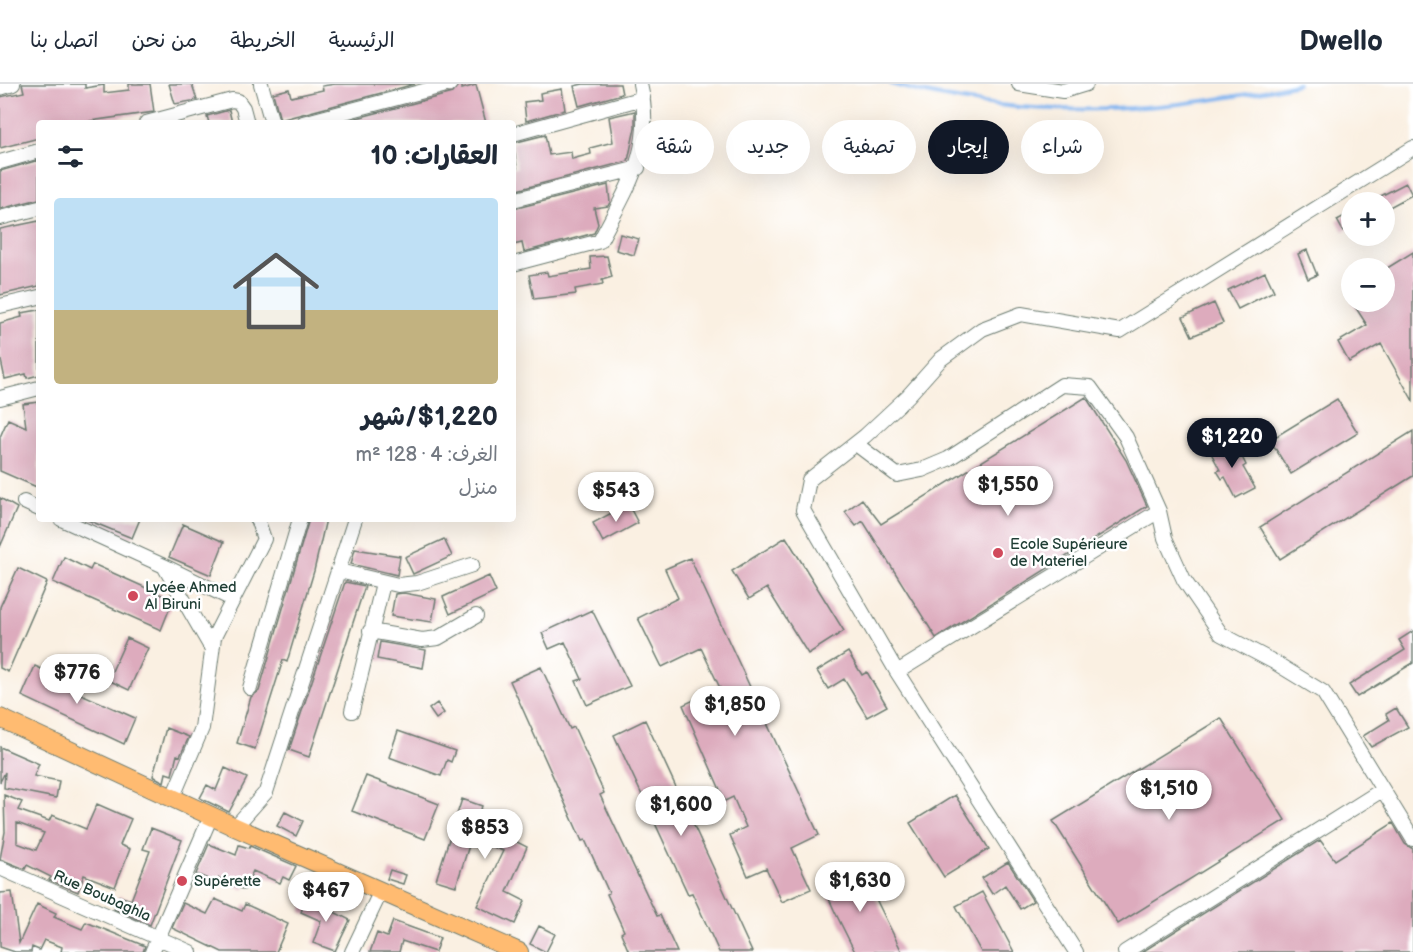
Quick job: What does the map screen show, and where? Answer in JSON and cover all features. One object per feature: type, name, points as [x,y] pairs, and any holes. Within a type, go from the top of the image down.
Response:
[{"type":"main road","points":[[0,718],[172,799],[519,952]]},
{"type":"street","points":[[0,88],[13,84]]},
{"type":"street","points":[[261,84],[271,120]]},
{"type":"street","points":[[314,120],[450,84]]},
{"type":"street","points":[[640,84],[643,98],[643,120]]},
{"type":"street","points":[[1019,84],[1063,91],[1086,84]]},
{"type":"street","points":[[516,133],[643,98]]},
{"type":"street","points":[[157,120],[232,100],[238,101],[243,108],[246,120]]},
{"type":"street","points":[[1076,952],[897,672],[803,510],[809,480],[856,444],[908,396],[941,359],[982,329],[1022,314],[1120,331],[1413,148]]},
{"type":"street","points":[[0,162],[36,152]]},
{"type":"street","points":[[516,199],[635,169]]},
{"type":"street","points":[[516,263],[600,242],[635,174]]},
{"type":"street","points":[[0,218],[36,209]]},
{"type":"street","points":[[0,306],[36,298]]},
{"type":"street","points":[[856,444],[897,475],[922,470],[948,459],[1062,385],[1090,387],[1126,437],[1159,511],[1165,538],[1184,580],[1221,634],[1274,662],[1323,692],[1413,839]]},
{"type":"street","points":[[0,398],[36,389]]},
{"type":"street","points":[[24,502],[36,508]]},
{"type":"street","points":[[897,672],[1159,511]]},
{"type":"street","points":[[68,522],[232,598]]},
{"type":"street","points":[[172,799],[202,728],[214,637],[264,539],[258,522]]},
{"type":"street","points":[[250,688],[299,522]]},
{"type":"street","points":[[236,827],[266,792],[354,522]]},
{"type":"street","points":[[339,571],[398,585],[417,583],[472,565]]},
{"type":"street","points":[[164,566],[212,649]]},
{"type":"street","points":[[352,711],[383,583]]},
{"type":"street","points":[[370,631],[422,640],[438,638],[476,615]]},
{"type":"street","points":[[1125,952],[1382,790]]},
{"type":"street","points":[[152,952],[211,816]]},
{"type":"street","name":"Rue Boubaghla","points":[[0,868],[190,952]]},
{"type":"street","points":[[352,952],[380,892]]},
{"type":"building","points":[[22,84],[85,84],[85,88],[104,85],[104,93],[129,90],[129,84],[150,84],[154,112],[97,120],[36,120],[36,139],[0,148],[0,97],[24,92]]},
{"type":"building","points":[[169,84],[192,84],[197,100],[175,104]]},
{"type":"building","points":[[415,84],[280,120],[273,93],[289,89],[291,97],[323,90],[322,86]]},
{"type":"building","points":[[459,84],[462,84],[462,89],[476,85],[485,120],[349,120],[452,93]]},
{"type":"building","points":[[620,84],[622,94],[579,106],[574,86]]},
{"type":"building","points":[[562,89],[565,110],[526,121],[524,102],[541,100],[540,93]]},
{"type":"building","points":[[229,110],[231,120],[208,120],[207,116]]},
{"type":"building","points":[[635,111],[635,128],[628,161],[516,190],[516,142],[545,135],[549,155],[571,152],[572,159],[591,154],[590,148],[613,142],[609,117]]},
{"type":"building","points":[[36,161],[36,200],[0,209],[0,171]]},
{"type":"building","points":[[1406,183],[1412,195],[1395,204],[1395,192],[1388,192]]},
{"type":"building","points":[[608,185],[610,202],[608,206],[594,208],[598,224],[594,233],[524,252],[522,243],[516,244],[516,208]]},
{"type":"building","points":[[36,222],[36,287],[0,295],[0,229]]},
{"type":"building","points":[[620,234],[639,239],[634,255],[616,250]]},
{"type":"building","points":[[1307,250],[1317,275],[1308,279],[1298,254]]},
{"type":"building","points":[[1413,252],[1413,401],[1381,344],[1349,362],[1338,342],[1367,325],[1359,312],[1395,312],[1395,263]]},
{"type":"building","points":[[607,256],[612,277],[602,280],[603,284],[575,289],[576,294],[534,299],[529,275],[547,272],[548,276],[591,269],[590,257]]},
{"type":"building","points":[[1265,272],[1274,291],[1238,309],[1228,290]]},
{"type":"building","points":[[1214,303],[1223,323],[1192,336],[1183,317]]},
{"type":"building","points":[[36,310],[36,376],[27,378],[26,374],[5,379],[0,356],[0,323],[22,317],[21,313]]},
{"type":"building","points":[[1086,397],[1126,460],[1147,506],[936,638],[863,521],[856,526],[845,512],[862,499],[881,524]]},
{"type":"building","points":[[1337,399],[1358,433],[1291,474],[1270,440]]},
{"type":"building","points":[[36,402],[36,487],[0,471],[0,437],[8,419],[26,427],[23,404]]},
{"type":"building","points":[[1413,431],[1413,476],[1280,559],[1260,527]]},
{"type":"building","points":[[1226,440],[1237,460],[1242,457],[1246,465],[1243,467],[1255,488],[1236,498],[1225,477],[1222,479],[1217,471],[1220,470],[1209,449]]},
{"type":"building","points":[[0,498],[17,508],[0,547]]},
{"type":"building","points":[[628,504],[638,523],[603,542],[593,523]]},
{"type":"building","points":[[92,522],[139,522],[132,538]]},
{"type":"building","points":[[308,522],[325,522],[314,571],[287,662],[283,660],[255,749],[237,743],[251,697],[259,691]]},
{"type":"building","points":[[183,524],[224,542],[211,575],[169,557]]},
{"type":"building","points":[[786,537],[844,631],[808,654],[767,588],[749,599],[732,571]]},
{"type":"building","points":[[444,539],[452,556],[413,574],[405,557]]},
{"type":"building","points":[[355,549],[400,556],[397,575],[351,564]]},
{"type":"building","points":[[64,557],[90,570],[93,564],[173,600],[161,630],[53,582]]},
{"type":"building","points":[[690,558],[819,835],[792,848],[811,889],[782,902],[766,868],[748,876],[730,835],[746,827],[733,797],[725,801],[683,705],[720,688],[701,648],[662,667],[638,618],[678,598],[665,569]]},
{"type":"building","points":[[18,568],[47,582],[8,672],[0,668],[0,607]]},
{"type":"building","points":[[489,576],[496,592],[450,614],[443,597]]},
{"type":"building","points":[[345,582],[365,586],[309,757],[289,750]]},
{"type":"building","points":[[404,593],[436,599],[432,622],[391,616],[395,594]]},
{"type":"building","points":[[592,610],[630,686],[587,705],[576,681],[582,679],[565,642],[549,649],[542,633]]},
{"type":"building","points":[[1413,631],[1413,663],[1357,697],[1349,685],[1405,650],[1399,640]]},
{"type":"building","points":[[127,638],[148,648],[129,690],[108,680]]},
{"type":"building","points":[[380,642],[426,650],[423,668],[377,659]]},
{"type":"building","points":[[848,652],[862,675],[867,672],[887,706],[867,717],[844,679],[828,689],[817,671]]},
{"type":"building","points":[[35,666],[75,684],[72,690],[135,718],[124,744],[22,696]]},
{"type":"building","points":[[541,667],[570,729],[574,727],[604,793],[600,795],[657,916],[660,915],[677,952],[629,952],[621,933],[624,931],[607,894],[609,893],[585,840],[582,841],[510,681]]},
{"type":"building","points":[[437,703],[444,713],[436,719],[429,709]]},
{"type":"building","points":[[1396,708],[1408,727],[1371,747],[1363,736],[1389,720],[1386,714]]},
{"type":"building","points":[[1221,718],[1285,820],[1118,924],[1053,821]]},
{"type":"building","points":[[645,720],[752,952],[719,952],[692,893],[688,894],[614,735]]},
{"type":"building","points":[[166,728],[189,737],[180,756],[177,755],[172,775],[166,773],[164,782],[153,776]]},
{"type":"building","points":[[398,731],[455,751],[451,762],[447,760],[441,776],[389,757]]},
{"type":"building","points":[[0,747],[39,764],[34,776],[59,781],[56,798],[4,788],[5,772],[0,782]]},
{"type":"building","points":[[225,768],[247,778],[229,812],[200,798],[207,785],[216,790]]},
{"type":"building","points":[[366,776],[439,804],[425,839],[352,811]]},
{"type":"building","points":[[4,795],[22,802],[18,810],[49,821],[52,815],[86,829],[97,804],[131,819],[120,845],[130,849],[115,887],[84,875],[78,892],[49,880],[51,877],[27,865],[25,869],[0,859],[5,832]],"holes":[[[17,823],[44,833],[36,850],[17,843]]]},
{"type":"building","points":[[955,795],[989,849],[944,877],[910,823]]},
{"type":"building","points":[[462,799],[482,806],[479,815],[512,830],[509,838],[527,847],[507,892],[525,901],[515,924],[477,906],[503,851],[491,846],[494,840],[474,830],[456,886],[436,880]]},
{"type":"building","points":[[285,812],[303,821],[296,836],[277,826]]},
{"type":"building","points":[[1393,823],[1405,844],[1413,849],[1413,952],[1142,952],[1320,840],[1335,860]]},
{"type":"building","points":[[151,828],[182,840],[150,925],[114,909],[119,896],[131,900],[150,851],[143,849]]},
{"type":"building","points":[[209,844],[236,855],[239,845],[249,848],[250,846],[296,866],[289,880],[283,877],[280,883],[253,871],[244,890],[219,878],[217,883],[196,874]]},
{"type":"building","points":[[1008,862],[1033,901],[1020,909],[1005,885],[992,894],[982,878]]},
{"type":"building","points":[[861,865],[902,952],[855,952],[835,912],[822,883]]},
{"type":"building","points":[[390,870],[406,875],[403,884],[387,879]]},
{"type":"building","points":[[12,892],[19,943],[37,904],[56,913],[54,917],[82,929],[86,922],[145,946],[143,952],[61,952],[62,947],[44,940],[39,950],[32,947],[31,952],[15,952],[0,947],[0,893]]},
{"type":"building","points":[[982,892],[1014,952],[981,952],[956,906]]},
{"type":"building","points":[[309,894],[328,903],[326,908],[350,920],[335,951],[313,943],[321,921],[301,912]]},
{"type":"building","points":[[215,899],[242,911],[245,904],[288,924],[276,952],[222,952],[172,928],[183,903],[207,914]]},
{"type":"building","points":[[393,921],[440,938],[435,952],[402,941],[399,952],[370,952],[377,933],[387,937]]},
{"type":"building","points":[[539,926],[555,934],[546,952],[530,944]]},
{"type":"waterway","points":[[891,84],[941,96],[991,104],[1094,109],[1197,102],[1298,84]]},
{"type":"place","name":"Ecole Supérieure de Materiel","points":[[998,553]]},
{"type":"place","name":"Lycée Ahmed Al Biruni","points":[[133,596]]},
{"type":"place","name":"Supérette","points":[[182,881]]}]
